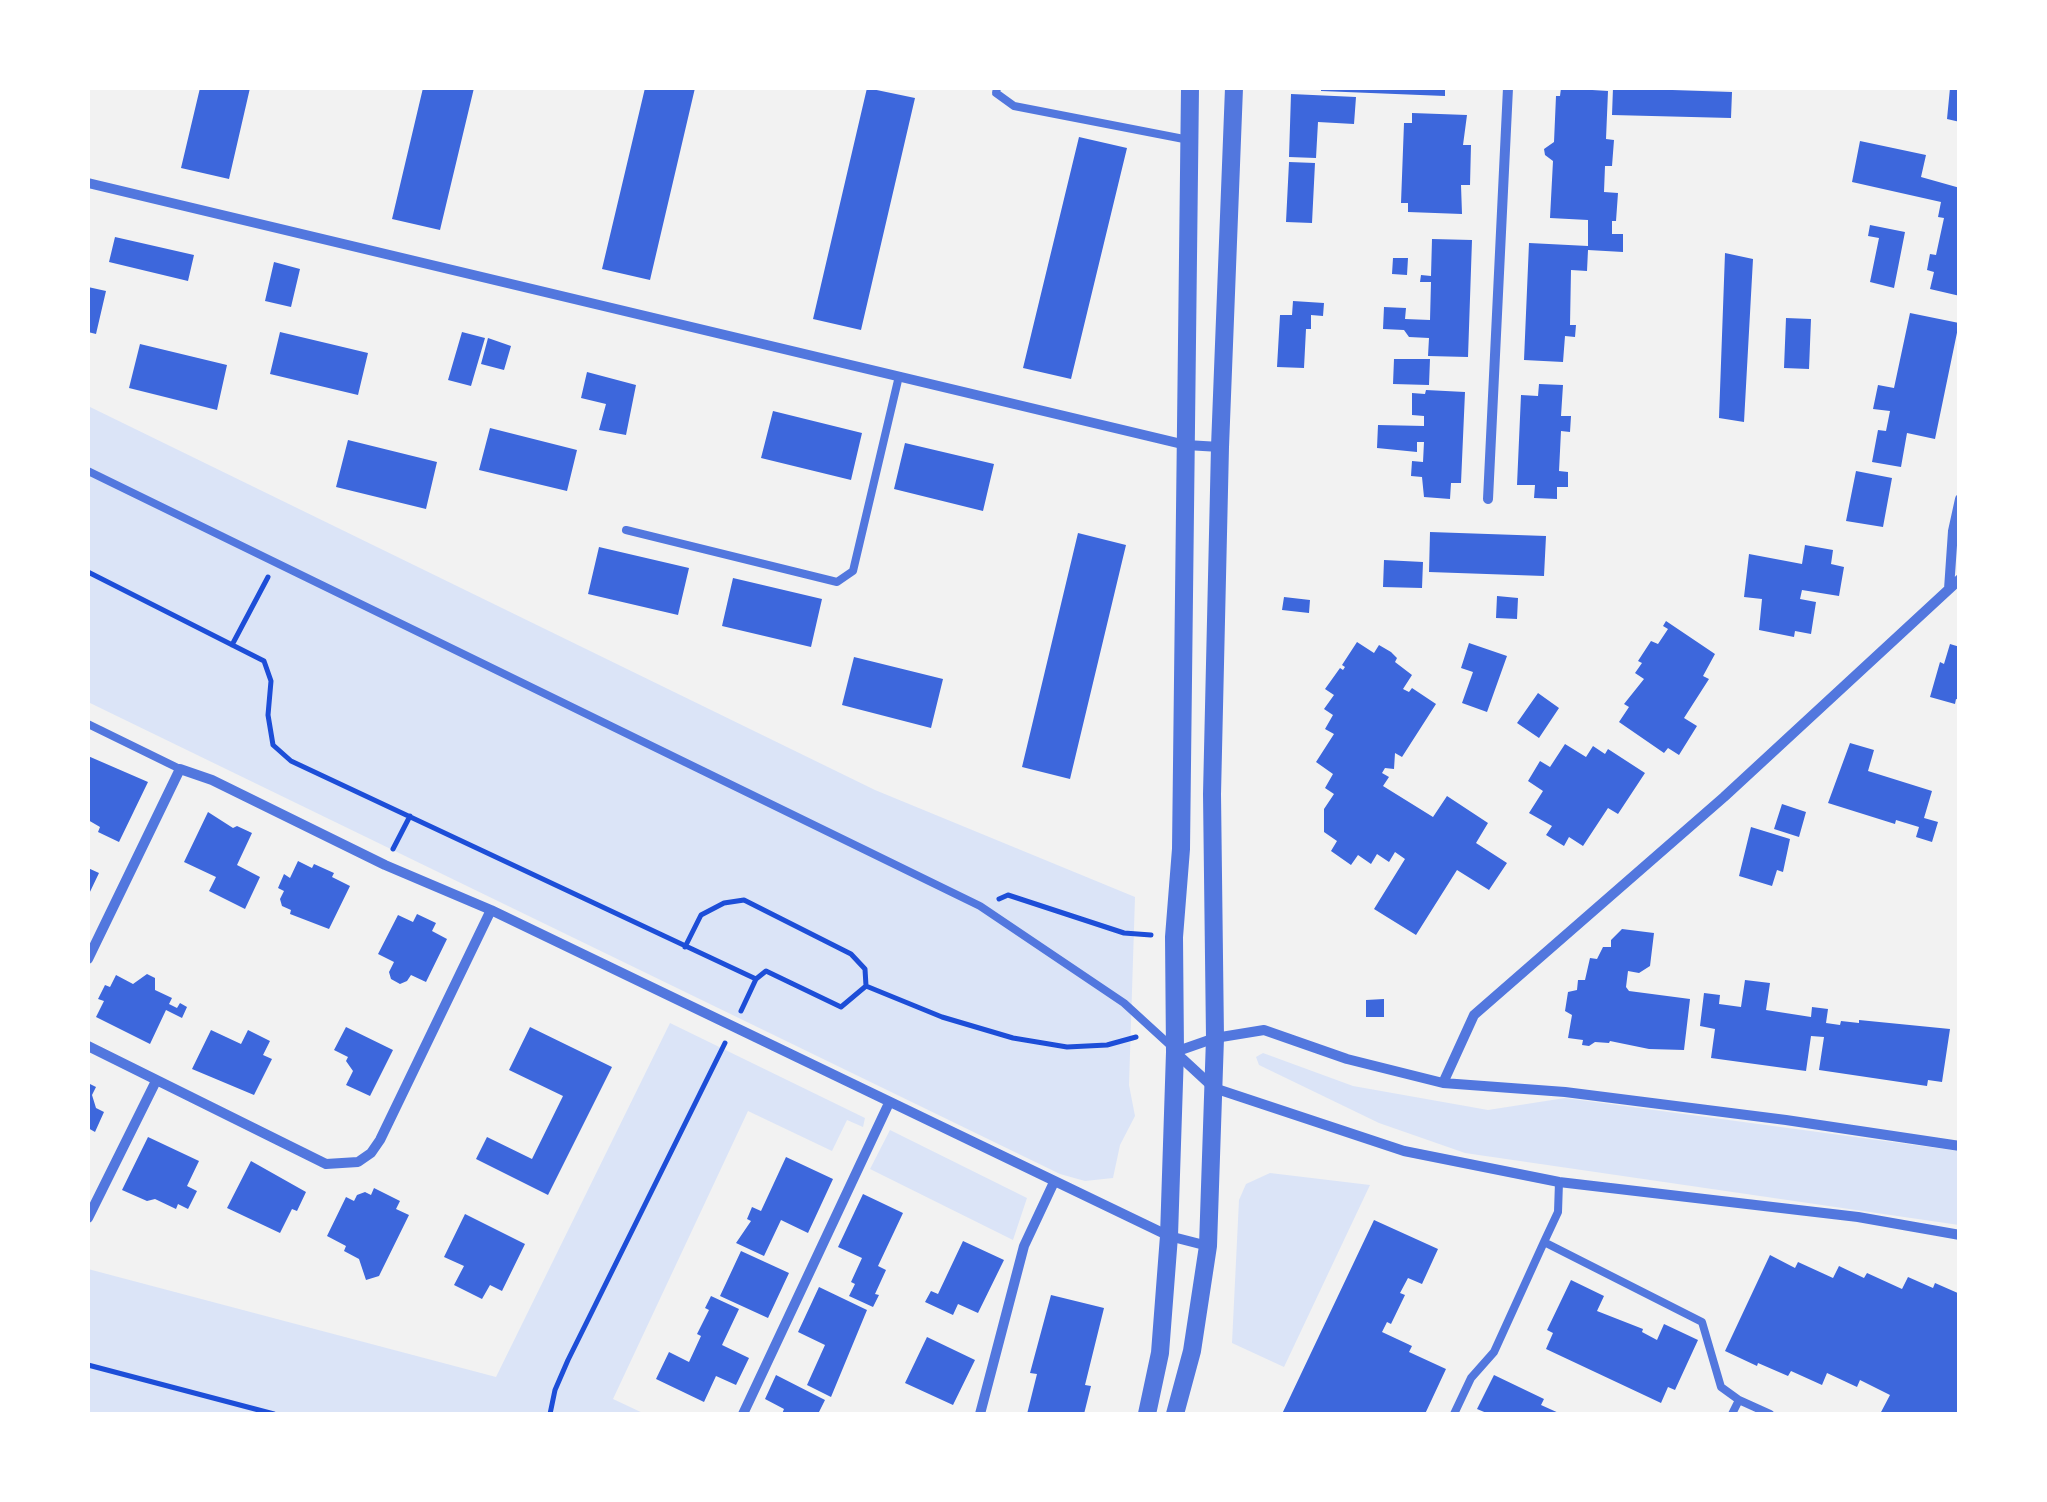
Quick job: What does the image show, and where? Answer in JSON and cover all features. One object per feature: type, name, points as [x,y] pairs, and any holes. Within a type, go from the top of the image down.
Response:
[{"type":"street","points":[[1147,1414],[1160,1353],[1169,1236],[1175,1052],[1190,88]]},
{"type":"street","points":[[1175,1414],[1192,1351],[1208,1246],[1215,1038],[1212,794],[1234,88]]},
{"type":"street","points":[[1488,499],[1508,88]]},
{"type":"street","points":[[88,183],[1186,445],[1220,447]]},
{"type":"street","points":[[1949,589],[1953,531],[1960,499]]},
{"type":"street","points":[[1443,1083],[1474,1015],[1724,797],[1960,579]]},
{"type":"street","points":[[88,959],[180,770],[212,780],[385,865],[491,910],[1169,1236],[1208,1246]]},
{"type":"street","points":[[88,1046],[326,1164],[358,1162],[380,1140],[491,910]]},
{"type":"street","points":[[1175,1052],[1215,1038],[1264,1030],[1346,1059],[1443,1083],[1620,1099],[1960,1146]]},
{"type":"street","points":[[1175,1052],[1214,1088],[1404,1151],[1559,1182],[1858,1218],[1960,1235]]},
{"type":"street","points":[[88,1218],[156,1080]]},
{"type":"street","points":[[743,1414],[890,1103]]},
{"type":"street","points":[[980,1414],[1024,1246],[1054,1182]]},
{"type":"lane","points":[[997,88],[996,93],[1014,106],[1189,140]]},
{"type":"lane","points":[[626,530],[837,582],[853,571],[899,376]]},
{"type":"lane","points":[[88,471],[980,906],[1124,1002],[1175,1052]]},
{"type":"lane","points":[[88,724],[180,770]]},
{"type":"lane","points":[[1454,1414],[1472,1378],[1494,1352],[1558,1212],[1559,1182]]},
{"type":"lane","points":[[1544,1242],[1702,1322],[1721,1387],[1770,1414]]},
{"type":"lane","points":[[1732,1414],[1739,1400]]},
{"type":"path","points":[[232,645],[276,563]]},
{"type":"path","points":[[88,572],[264,661],[271,681],[268,714],[272,744],[291,761],[756,979]]},
{"type":"path","points":[[385,865],[410,816]]},
{"type":"path","points":[[980,906],[1008,896],[1124,933],[1174,937]]},
{"type":"path","points":[[685,946],[701,915],[724,903],[744,900],[851,954],[865,968],[866,986]]},
{"type":"path","points":[[548,1414],[568,1360],[756,979],[766,972],[841,1006],[866,986]]},
{"type":"path","points":[[866,986],[942,1018],[1014,1038],[1067,1047],[1107,1045],[1158,1032]]},
{"type":"path","points":[[88,1365],[274,1414]]},
{"type":"shaded area","points":[[88,406],[875,790],[1135,897],[1129,1085],[1135,1116],[1120,1145],[1113,1178],[1085,1181],[1060,1174],[88,702]]},
{"type":"shaded area","points":[[670,1023],[865,1118],[863,1127],[847,1120],[832,1151],[748,1111],[613,1399],[645,1414],[88,1414],[88,1269],[496,1377]]},
{"type":"shaded area","points":[[1263,1053],[1353,1086],[1488,1110],[1565,1098],[1959,1151],[1959,1225],[1465,1153],[1379,1123],[1259,1065],[1256,1057]]},
{"type":"shaded area","points":[[890,1130],[1027,1198],[1013,1240],[870,1169]]},
{"type":"shaded area","points":[[1270,1173],[1370,1185],[1284,1367],[1232,1343],[1239,1200],[1246,1184]]},
{"type":"building","points":[[200,88],[250,88],[229,179],[181,168]]},
{"type":"building","points":[[423,88],[474,88],[440,230],[392,219]]},
{"type":"building","points":[[645,88],[695,88],[650,280],[602,269]]},
{"type":"building","points":[[867,88],[915,98],[861,330],[813,319]]},
{"type":"building","points":[[1445,88],[1445,96],[1321,91]]},
{"type":"building","points":[[1561,88],[1608,91],[1606,139],[1614,140],[1612,166],[1605,166],[1604,192],[1618,193],[1612,234],[1623,234],[1623,252],[1588,250],[1587,271],[1571,270],[1570,325],[1576,325],[1575,337],[1565,336],[1563,362],[1524,360],[1529,243],[1588,246],[1588,220],[1550,218],[1553,161],[1544,149],[1554,142],[1556,96],[1560,96]]},
{"type":"building","points":[[1613,88],[1732,92],[1731,118],[1612,115]]},
{"type":"building","points":[[1950,88],[1960,88],[1960,122],[1947,119]]},
{"type":"building","points":[[1291,94],[1356,97],[1354,124],[1318,122],[1316,158],[1289,157]]},
{"type":"building","points":[[1412,113],[1467,115],[1463,145],[1471,145],[1470,185],[1461,185],[1462,214],[1408,212],[1408,203],[1401,203],[1404,123],[1412,123]]},
{"type":"building","points":[[1079,137],[1127,148],[1071,379],[1023,368]]},
{"type":"building","points":[[1860,141],[1926,155],[1921,177],[1960,188],[1960,296],[1930,289],[1934,272],[1927,270],[1930,254],[1936,255],[1944,218],[1938,217],[1941,202],[1852,182]]},
{"type":"building","points":[[1289,162],[1315,163],[1312,223],[1286,222]]},
{"type":"building","points":[[1870,225],[1905,232],[1894,288],[1870,282],[1879,238],[1868,236]]},
{"type":"building","points":[[115,237],[194,255],[188,281],[109,262]]},
{"type":"building","points":[[1432,239],[1472,240],[1468,357],[1428,356],[1429,338],[1409,337],[1404,330],[1383,329],[1384,307],[1406,308],[1405,319],[1430,320],[1431,282],[1420,282],[1421,275],[1431,276]]},
{"type":"building","points":[[1725,253],[1753,259],[1744,422],[1719,418]]},
{"type":"building","points":[[1393,258],[1408,258],[1407,275],[1392,274]]},
{"type":"building","points":[[274,262],[300,269],[291,307],[265,301]]},
{"type":"building","points":[[88,287],[106,291],[96,334],[88,332]]},
{"type":"building","points":[[1293,301],[1324,303],[1323,316],[1311,315],[1311,329],[1306,329],[1304,368],[1277,367],[1280,315],[1292,315]]},
{"type":"building","points":[[1910,313],[1959,323],[1935,439],[1907,433],[1901,467],[1872,462],[1878,430],[1886,431],[1890,411],[1873,409],[1878,385],[1894,388]]},
{"type":"building","points":[[1786,318],[1811,319],[1809,369],[1784,368]]},
{"type":"building","points":[[280,332],[368,353],[358,395],[270,374]]},
{"type":"building","points":[[462,332],[485,338],[471,386],[448,380]]},
{"type":"building","points":[[488,338],[511,346],[504,370],[481,364]]},
{"type":"building","points":[[140,344],[227,365],[217,410],[129,388]]},
{"type":"building","points":[[1394,359],[1430,359],[1429,385],[1393,384]]},
{"type":"building","points":[[587,372],[636,385],[626,435],[599,430],[606,404],[581,398]]},
{"type":"building","points":[[1539,384],[1563,385],[1561,416],[1571,416],[1570,432],[1561,431],[1559,471],[1568,472],[1568,487],[1557,487],[1557,499],[1534,498],[1535,485],[1517,485],[1521,395],[1538,396]]},
{"type":"building","points":[[1426,390],[1465,392],[1461,483],[1451,483],[1450,499],[1424,497],[1422,477],[1411,476],[1412,461],[1423,462],[1424,442],[1417,442],[1417,452],[1377,448],[1378,425],[1424,426],[1424,416],[1412,415],[1412,393],[1425,394]]},
{"type":"building","points":[[773,411],[862,433],[851,480],[761,458]]},
{"type":"building","points":[[490,428],[577,450],[567,491],[479,470]]},
{"type":"building","points":[[348,440],[437,462],[426,509],[336,487]]},
{"type":"building","points":[[905,443],[994,464],[983,511],[894,489]]},
{"type":"building","points":[[1856,471],[1892,478],[1883,527],[1846,521]]},
{"type":"building","points":[[1430,532],[1546,536],[1544,576],[1429,572]]},
{"type":"building","points":[[1078,533],[1126,545],[1070,779],[1022,767]]},
{"type":"building","points":[[1805,545],[1833,550],[1831,564],[1844,567],[1839,596],[1802,590],[1800,599],[1816,602],[1811,634],[1795,631],[1794,637],[1759,630],[1762,599],[1744,597],[1749,554],[1802,564]]},
{"type":"building","points":[[599,547],[689,568],[678,615],[588,594]]},
{"type":"building","points":[[1384,560],[1423,562],[1422,588],[1383,587]]},
{"type":"building","points":[[733,578],[822,599],[811,647],[722,626]]},
{"type":"building","points":[[1497,596],[1518,598],[1517,619],[1496,618]]},
{"type":"building","points":[[1284,597],[1310,600],[1309,613],[1282,610]]},
{"type":"building","points":[[1666,621],[1715,654],[1703,676],[1709,679],[1684,718],[1697,726],[1679,755],[1668,748],[1664,753],[1619,722],[1629,707],[1624,704],[1644,679],[1635,673],[1642,663],[1638,661],[1651,641],[1658,644],[1668,629],[1663,626]]},
{"type":"building","points":[[1357,642],[1374,653],[1379,645],[1391,652],[1397,658],[1395,662],[1412,675],[1403,689],[1409,692],[1412,688],[1436,704],[1402,757],[1395,753],[1394,769],[1385,768],[1382,773],[1389,777],[1383,786],[1433,817],[1447,796],[1488,823],[1476,843],[1507,863],[1489,890],[1457,870],[1416,935],[1374,909],[1405,859],[1395,852],[1389,862],[1377,854],[1371,864],[1358,855],[1351,865],[1331,851],[1337,841],[1324,832],[1324,809],[1334,794],[1325,788],[1333,774],[1316,762],[1334,734],[1325,729],[1333,715],[1324,709],[1334,695],[1325,689],[1340,668],[1343,670],[1342,665]]},
{"type":"building","points":[[1469,643],[1507,656],[1487,712],[1462,703],[1473,672],[1461,668]]},
{"type":"building","points":[[1950,644],[1960,647],[1960,700],[1956,699],[1955,704],[1930,697],[1940,662],[1944,664]]},
{"type":"building","points":[[854,657],[943,679],[931,728],[842,705]]},
{"type":"building","points":[[1538,693],[1559,708],[1539,738],[1517,723]]},
{"type":"building","points":[[1850,743],[1874,750],[1868,771],[1932,791],[1924,818],[1938,822],[1932,842],[1916,837],[1919,827],[1896,820],[1895,824],[1828,803]]},
{"type":"building","points":[[1565,744],[1586,757],[1593,746],[1605,754],[1608,749],[1645,773],[1618,814],[1608,808],[1583,846],[1569,837],[1564,846],[1546,835],[1552,826],[1529,813],[1543,791],[1528,781],[1540,761],[1550,767]]},
{"type":"building","points":[[88,756],[148,782],[119,842],[98,832],[100,827],[88,820]]},
{"type":"building","points":[[1782,804],[1806,812],[1799,837],[1774,829]]},
{"type":"building","points":[[208,812],[233,828],[252,833],[237,865],[260,877],[245,909],[209,891],[216,877],[184,862]]},
{"type":"building","points":[[1751,827],[1790,839],[1783,872],[1777,870],[1772,886],[1739,876]]},
{"type":"building","points":[[298,861],[334,873],[332,877],[350,886],[329,929],[290,914],[291,910],[282,906],[284,891],[278,888],[284,874],[290,878]]},
{"type":"building","points":[[88,868],[99,873],[88,896]]},
{"type":"building","points":[[417,914],[436,923],[432,931],[447,939],[426,982],[411,975],[400,984],[391,979],[389,972],[394,962],[378,954],[398,915],[413,922]]},
{"type":"building","points":[[1622,929],[1654,933],[1650,966],[1639,973],[1628,971],[1629,991],[1690,999],[1684,1050],[1649,1049],[1610,1041],[1589,1046],[1582,1045],[1583,1040],[1568,1038],[1572,1015],[1565,1011],[1568,992],[1577,990],[1578,980],[1585,980],[1590,958],[1597,959],[1603,947],[1611,947],[1611,940]]},
{"type":"building","points":[[147,974],[155,978],[155,990],[172,998],[169,1004],[187,1007],[182,1018],[166,1010],[150,1044],[96,1017],[104,1001],[98,999],[116,975],[133,984]]},
{"type":"building","points":[[1745,980],[1770,983],[1766,1010],[1811,1017],[1812,1007],[1828,1009],[1826,1023],[1840,1025],[1841,1021],[1859,1020],[1950,1029],[1942,1082],[1928,1080],[1927,1086],[1819,1070],[1824,1037],[1811,1036],[1806,1071],[1711,1058],[1715,1029],[1700,1026],[1704,993],[1720,995],[1719,1004],[1741,1007]]},
{"type":"building","points":[[1384,999],[1384,1017],[1366,1017],[1366,1000]]},
{"type":"building","points":[[346,1027],[393,1050],[370,1096],[346,1085],[353,1071],[346,1061],[348,1057],[334,1050]]},
{"type":"building","points":[[530,1027],[612,1067],[548,1195],[476,1159],[487,1137],[532,1159],[563,1096],[509,1070]]},
{"type":"building","points":[[211,1030],[241,1044],[248,1030],[270,1041],[263,1055],[272,1059],[254,1095],[192,1069]]},
{"type":"building","points":[[88,1083],[96,1087],[92,1095],[96,1108],[104,1112],[95,1132],[88,1128]]},
{"type":"building","points":[[148,1137],[199,1161],[187,1186],[197,1191],[188,1209],[178,1204],[176,1209],[155,1199],[147,1201],[122,1190]]},
{"type":"building","points":[[786,1157],[833,1179],[808,1233],[781,1220],[764,1256],[736,1243],[751,1221],[747,1219],[752,1207],[761,1211]]},
{"type":"building","points":[[251,1161],[306,1192],[280,1233],[227,1208]]},
{"type":"building","points":[[374,1188],[400,1201],[396,1209],[409,1215],[379,1276],[366,1280],[359,1259],[327,1236],[346,1197],[354,1201],[365,1192],[371,1195]]},
{"type":"building","points":[[863,1194],[903,1213],[878,1266],[886,1270],[873,1307],[849,1296],[862,1258],[838,1247]]},
{"type":"building","points":[[465,1214],[525,1244],[502,1291],[490,1285],[482,1299],[454,1285],[464,1266],[444,1257]]},
{"type":"building","points":[[1374,1220],[1438,1249],[1422,1284],[1408,1278],[1400,1293],[1405,1295],[1391,1324],[1387,1322],[1382,1332],[1412,1346],[1409,1352],[1446,1369],[1425,1414],[1282,1414]]},
{"type":"building","points":[[963,1241],[1004,1260],[978,1313],[958,1304],[953,1315],[925,1302],[931,1291],[938,1294]]},
{"type":"building","points":[[741,1251],[789,1273],[768,1318],[720,1296]]},
{"type":"building","points":[[1770,1255],[1795,1268],[1798,1262],[1833,1278],[1839,1266],[1864,1278],[1867,1273],[1902,1289],[1908,1277],[1960,1294],[1960,1414],[1880,1414],[1890,1395],[1860,1380],[1857,1387],[1827,1373],[1822,1385],[1791,1371],[1788,1376],[1758,1363],[1757,1366],[1725,1351]]},
{"type":"building","points":[[1571,1280],[1604,1296],[1597,1311],[1643,1329],[1657,1340],[1664,1324],[1698,1340],[1675,1390],[1668,1387],[1661,1403],[1546,1349],[1553,1333],[1547,1330]]},
{"type":"building","points":[[819,1287],[867,1310],[831,1397],[807,1385],[825,1345],[798,1332]]},
{"type":"building","points":[[1051,1295],[1104,1308],[1085,1385],[1091,1386],[1084,1414],[1027,1414],[1037,1374],[1030,1373]]},
{"type":"building","points":[[711,1296],[739,1309],[722,1345],[749,1358],[736,1385],[716,1376],[704,1402],[656,1379],[669,1352],[689,1362],[701,1336],[697,1334]]},
{"type":"building","points":[[927,1337],[975,1360],[953,1405],[905,1383]]},
{"type":"building","points":[[776,1375],[825,1400],[818,1414],[782,1414],[784,1409],[765,1399]]},
{"type":"building","points":[[1494,1375],[1544,1399],[1541,1405],[1561,1414],[1489,1414],[1477,1409]]}]
